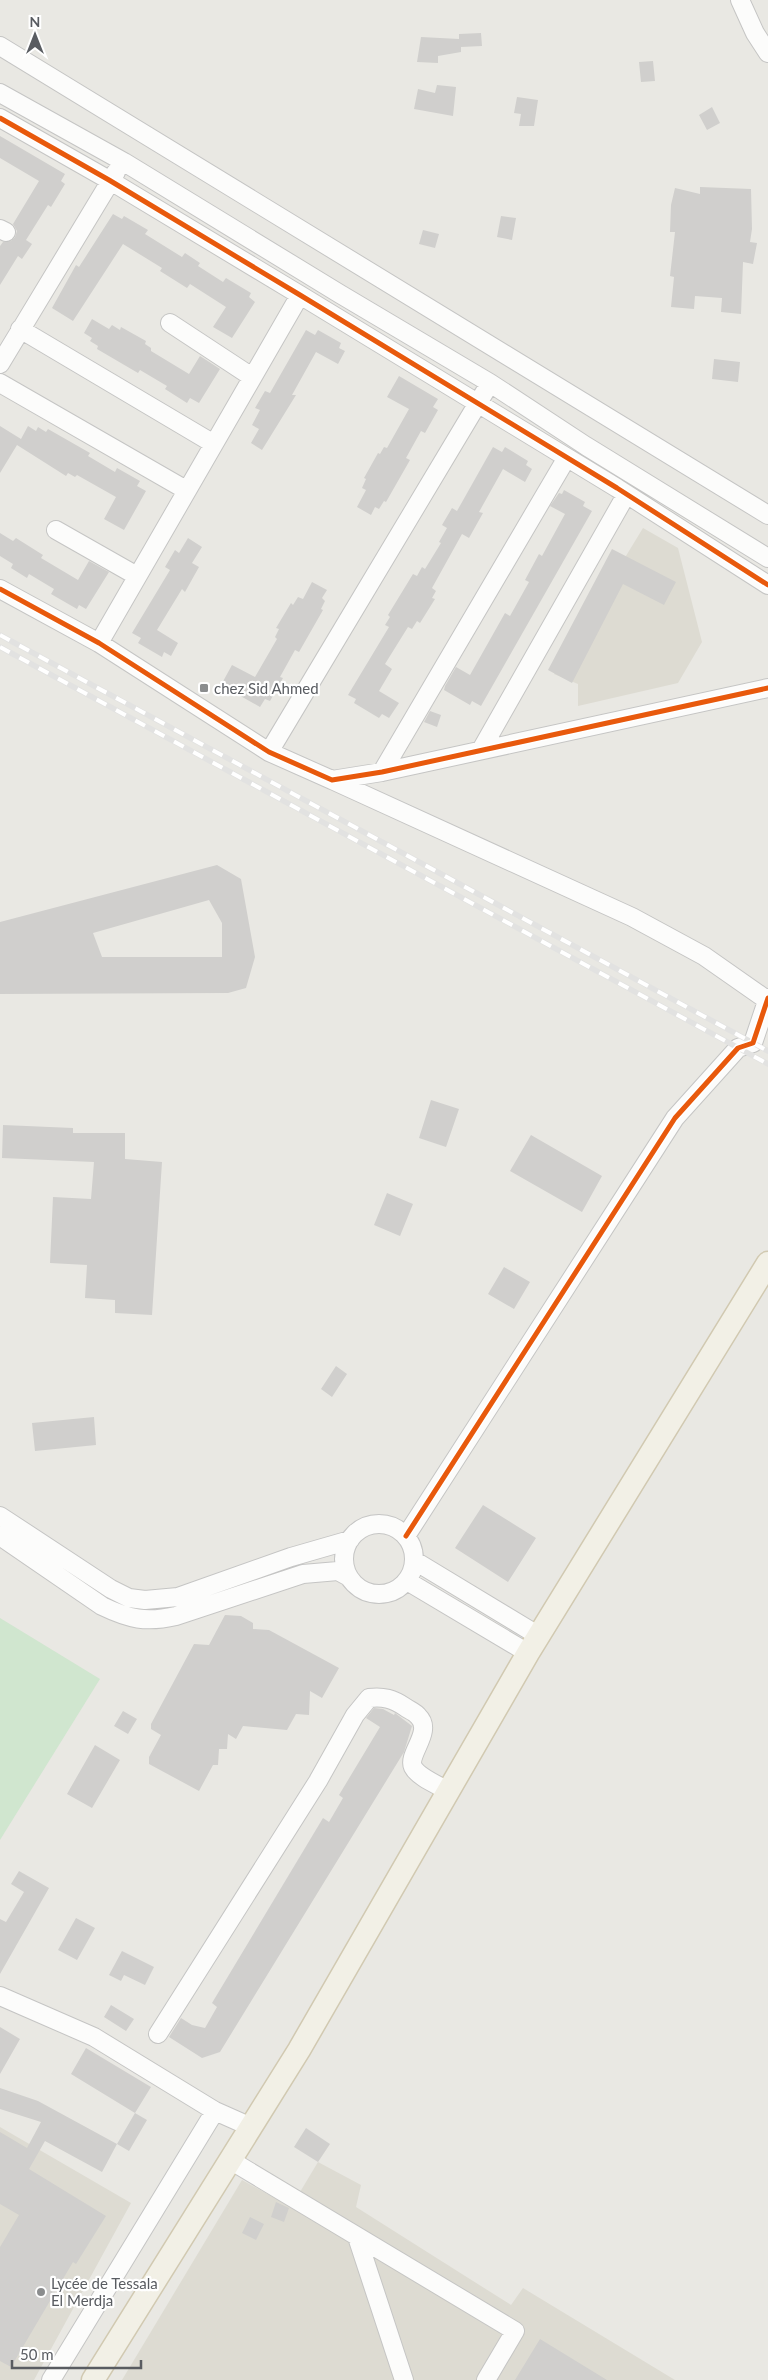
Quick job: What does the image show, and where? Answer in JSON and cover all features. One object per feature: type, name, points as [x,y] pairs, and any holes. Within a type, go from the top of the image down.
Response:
[{"type":"main road","points":[[93,2380],[299,2050],[533,1644],[768,1263]]},
{"type":"street","points":[[740,0],[755,33],[768,53]]},
{"type":"street","points":[[0,46],[768,515]]},
{"type":"street","points":[[0,93],[124,162],[490,383],[586,446],[768,558]]},
{"type":"street","points":[[0,118],[109,180],[300,295],[626,495],[768,585]]},
{"type":"street","points":[[1,362],[109,180],[124,162]]},
{"type":"street","points":[[99,643],[300,295]]},
{"type":"street","points":[[170,323],[252,377]]},
{"type":"street","points":[[20,329],[214,444]]},
{"type":"street","points":[[0,383],[186,490]]},
{"type":"street","points":[[269,752],[490,383]]},
{"type":"street","points":[[382,772],[566,459]]},
{"type":"street","points":[[481,750],[626,495]]},
{"type":"street","points":[[687,534],[704,518]]},
{"type":"street","points":[[56,530],[137,576]]},
{"type":"street","points":[[0,589],[99,643],[269,752],[632,917],[704,956],[768,999],[753,1043],[738,1048],[675,1118],[406,1536]]},
{"type":"street","points":[[332,780],[382,772],[768,688]]},
{"type":"street","points":[[0,1516],[111,1589],[129,1598],[145,1600],[178,1597],[291,1557],[350,1540]]},
{"type":"street","points":[[377,1524],[388,1525],[406,1536],[411,1544],[415,1561],[407,1581],[399,1588],[388,1593],[366,1592],[356,1586],[349,1577],[344,1558],[350,1540],[357,1532],[377,1524]]},
{"type":"street","points":[[0,1536],[102,1606],[120,1615],[136,1619],[154,1621],[176,1616],[303,1574],[338,1571],[349,1577]]},
{"type":"street","points":[[415,1561],[533,1644]]},
{"type":"street","points":[[407,1581],[533,1644]]},
{"type":"street","points":[[158,2034],[318,1781],[355,1715],[369,1698],[381,1696],[396,1702],[419,1716],[423,1726],[421,1740],[412,1760],[412,1766],[417,1772],[448,1791]]},
{"type":"street","points":[[0,1996],[94,2037],[215,2111],[251,2127]]},
{"type":"street","points":[[50,2380],[215,2111]]},
{"type":"street","points":[[230,2160],[515,2331],[486,2380]]},
{"type":"street","points":[[357,2237],[404,2380]]},
{"type":"shaded area","points":[[643,528],[678,548],[702,642],[678,683],[578,706],[578,684],[554,674]]},
{"type":"shaded area","name":"Lycée de Tessala El Merdja","points":[[0,2127],[131,2203],[34,2380],[0,2380]]},
{"type":"shaded area","points":[[318,2162],[361,2185],[356,2207],[511,2305],[523,2288],[675,2380],[122,2380],[242,2180],[291,2207]]},
{"type":"green space","points":[[0,1618],[100,1679],[0,1840]]},
{"type":"building","points":[[481,33],[482,46],[461,47],[461,52],[438,56],[438,63],[417,62],[421,37],[459,39],[459,34]]},
{"type":"building","points":[[653,61],[655,81],[641,82],[639,62]]},
{"type":"building","points":[[437,85],[456,87],[453,116],[414,109],[418,89],[435,93]]},
{"type":"building","points":[[517,97],[538,100],[534,126],[519,126],[521,114],[514,113]]},
{"type":"building","points":[[712,107],[720,123],[707,130],[699,115]]},
{"type":"building","points":[[0,136],[65,174],[61,181],[65,184],[51,207],[48,205],[26,240],[32,244],[22,259],[18,256],[0,285],[0,246],[3,242],[11,241],[15,237],[17,231],[13,224],[39,181],[0,158]]},
{"type":"building","points":[[700,187],[751,189],[752,229],[750,242],[757,243],[753,264],[743,262],[741,314],[721,312],[722,298],[695,296],[694,309],[671,307],[674,277],[670,276],[675,232],[670,232],[671,205],[675,188],[700,194]]},
{"type":"building","points":[[113,214],[122,219],[124,216],[148,230],[145,234],[182,257],[185,253],[200,263],[198,266],[223,282],[226,278],[251,293],[249,297],[255,302],[232,338],[213,327],[226,307],[190,284],[187,288],[160,271],[162,268],[123,244],[73,321],[52,308],[76,265],[79,267]]},
{"type":"building","points":[[501,216],[516,218],[512,240],[497,237]]},
{"type":"building","points":[[423,230],[439,234],[435,248],[419,244]]},
{"type":"building","points":[[92,319],[109,329],[112,325],[120,330],[121,327],[146,341],[145,344],[151,348],[151,351],[189,374],[200,356],[220,369],[199,403],[190,398],[187,403],[165,389],[167,386],[140,370],[138,373],[97,349],[98,346],[90,341],[92,338],[84,333]]},
{"type":"building","points":[[306,330],[315,335],[318,330],[341,343],[339,348],[345,351],[338,364],[316,352],[292,395],[296,395],[262,450],[251,443],[259,429],[252,425],[260,410],[255,408],[265,391],[270,393]]},
{"type":"building","points":[[714,359],[740,362],[738,382],[712,379]]},
{"type":"building","points":[[399,376],[438,399],[433,407],[438,410],[425,433],[421,431],[406,458],[410,460],[386,502],[384,501],[379,509],[375,507],[371,515],[357,507],[366,490],[362,488],[366,479],[364,478],[378,453],[380,454],[384,447],[387,448],[409,409],[387,397]]},
{"type":"building","points":[[0,426],[21,439],[28,426],[36,431],[38,427],[46,432],[48,429],[90,453],[88,456],[115,472],[117,468],[140,481],[137,486],[146,491],[124,530],[104,519],[116,497],[77,475],[75,477],[68,473],[66,476],[17,445],[0,473]]},
{"type":"building","points":[[493,447],[502,452],[505,447],[528,461],[526,465],[532,469],[525,482],[503,469],[479,512],[483,513],[469,538],[462,534],[432,588],[436,591],[432,598],[435,599],[420,623],[417,621],[412,629],[408,627],[385,664],[392,669],[379,691],[399,703],[389,718],[382,714],[379,718],[354,703],[356,699],[348,695],[389,627],[385,625],[390,617],[388,615],[413,574],[417,576],[422,567],[425,569],[441,543],[439,542],[447,528],[442,525],[452,508],[457,511]]},
{"type":"building","points":[[564,490],[585,502],[583,506],[592,511],[481,706],[472,701],[470,705],[444,690],[445,686],[456,667],[470,675],[505,613],[510,616],[529,582],[525,580],[539,554],[542,556],[565,514],[550,506],[559,493],[562,494]]},
{"type":"building","points":[[0,533],[13,541],[16,538],[43,555],[41,558],[78,580],[89,561],[109,572],[86,609],[79,605],[77,609],[51,594],[54,589],[29,574],[27,578],[11,568],[13,564],[0,556]]},
{"type":"building","points":[[188,538],[202,547],[192,563],[199,567],[185,592],[182,589],[157,630],[178,643],[171,656],[164,652],[162,657],[138,643],[141,638],[132,633],[170,570],[165,567],[175,550],[179,553]]},
{"type":"building","points":[[612,549],[676,582],[664,605],[623,584],[572,683],[548,670]]},
{"type":"building","points":[[312,582],[327,590],[322,598],[325,601],[321,609],[323,610],[299,652],[295,650],[280,677],[283,678],[270,701],[265,699],[260,707],[221,685],[232,665],[255,677],[277,639],[275,637],[279,629],[276,628],[291,603],[293,605],[298,597],[303,599]]},
{"type":"building","points":[[430,711],[441,715],[437,727],[424,722]]},
{"type":"building","points":[[217,865],[241,879],[255,957],[246,988],[228,993],[0,994],[0,922]],"holes":[[[209,900],[222,923],[222,957],[102,957],[93,933]]]},
{"type":"building","points":[[431,1100],[459,1109],[446,1147],[419,1138]]},
{"type":"building","points":[[3,1125],[73,1128],[73,1133],[125,1133],[125,1159],[162,1162],[152,1315],[115,1313],[115,1300],[85,1298],[87,1265],[50,1263],[53,1197],[91,1199],[94,1162],[2,1158]]},
{"type":"building","points":[[531,1135],[602,1176],[582,1212],[510,1171]]},
{"type":"building","points":[[387,1193],[413,1204],[400,1236],[374,1225]]},
{"type":"building","points":[[504,1267],[530,1282],[514,1309],[488,1294]]},
{"type":"building","points":[[336,1366],[347,1374],[332,1397],[321,1389]]},
{"type":"building","points":[[94,1417],[96,1445],[35,1451],[32,1423]]},
{"type":"building","points":[[483,1505],[536,1538],[508,1582],[455,1548]]},
{"type":"building","points":[[225,1615],[241,1616],[253,1623],[253,1629],[269,1630],[339,1668],[322,1698],[310,1691],[309,1715],[296,1714],[287,1730],[243,1726],[236,1739],[228,1734],[227,1749],[219,1749],[218,1765],[213,1765],[199,1791],[149,1764],[149,1757],[161,1735],[151,1729],[151,1724],[194,1644],[209,1645]]},
{"type":"building","points":[[374,1708],[383,1709],[394,1715],[395,1713],[412,1726],[404,1752],[220,2052],[202,2058],[169,2037],[181,2018],[192,2025],[205,2028],[217,2007],[212,2003],[323,1818],[329,1822],[343,1798],[339,1795],[380,1727],[366,1718]]},
{"type":"building","points":[[123,1711],[137,1719],[128,1734],[114,1726]]},
{"type":"building","points":[[95,1745],[120,1760],[92,1808],[67,1794]]},
{"type":"building","points":[[19,1871],[49,1888],[0,1974],[0,1919],[6,1922],[24,1892],[11,1884]]},
{"type":"building","points":[[76,1918],[95,1928],[77,1960],[58,1950]]},
{"type":"building","points":[[122,1951],[154,1967],[145,1985],[124,1975],[121,1981],[109,1975]]},
{"type":"building","points":[[111,2005],[134,2019],[126,2031],[104,2017]]},
{"type":"building","points":[[0,2027],[20,2039],[0,2074]]},
{"type":"building","points":[[86,2048],[151,2087],[135,2113],[71,2074]]},
{"type":"building","name":"Lycée de Tessala El Merdja","points":[[0,2088],[38,2101],[117,2144],[102,2172],[45,2141],[29,2169],[106,2216],[76,2264],[73,2262],[11,2367],[0,2361],[0,2247],[19,2215],[0,2204],[0,2132],[27,2148],[41,2122],[0,2109]]},
{"type":"building","points":[[135,2113],[147,2120],[129,2151],[117,2144]]},
{"type":"building","points":[[306,2128],[330,2144],[318,2162],[294,2147]]},
{"type":"building","points":[[276,2202],[289,2208],[284,2222],[271,2217]]},
{"type":"building","points":[[250,2217],[264,2224],[256,2240],[242,2233]]},
{"type":"building","points":[[540,2339],[607,2380],[515,2380]]},
{"type":"railway","points":[[0,635],[768,1051]]},
{"type":"railway","points":[[0,647],[768,1064]]},
{"type":"cycle path","points":[[0,118],[109,180],[300,295],[617,488],[768,585]]},
{"type":"cycle path","points":[[0,589],[99,643],[269,752],[332,780],[382,772],[768,688]]},
{"type":"cycle path","points":[[406,1536],[675,1118],[738,1048],[753,1043],[768,998]]},
{"type":"place","name":"chez Sid Ahmed","points":[[204,688]]},
{"type":"place","name":"Lycée de Tessala El Merdja","points":[[41,2292]]}]
